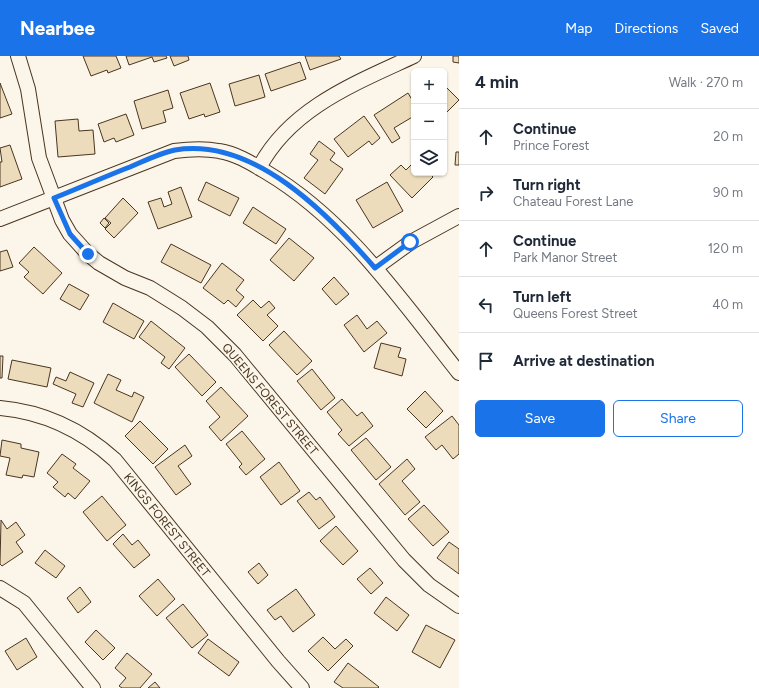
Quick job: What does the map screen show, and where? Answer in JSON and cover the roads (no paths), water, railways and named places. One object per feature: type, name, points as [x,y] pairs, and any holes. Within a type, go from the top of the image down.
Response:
[{"type":"street","name":"QUEENS FOREST STREET","points":[[18,56],[28,89],[38,158],[70,234],[88,254],[99,263],[125,278],[150,288],[182,308],[207,328],[235,355],[408,565],[429,586],[459,606]]},
{"type":"street","points":[[259,168],[274,142],[295,121],[324,101],[355,84],[414,56]]},
{"type":"street","points":[[0,219],[174,150],[196,148],[219,150],[240,157],[279,179],[314,205],[342,230],[375,268],[459,373]]},
{"type":"street","points":[[375,268],[410,242],[459,216]]},
{"type":"street","name":"KINGS FOREST STREET","points":[[0,408],[25,412],[54,420],[71,428],[102,448],[115,460],[278,662],[302,688]]},
{"type":"street","points":[[0,588],[24,603],[94,688]]}]
